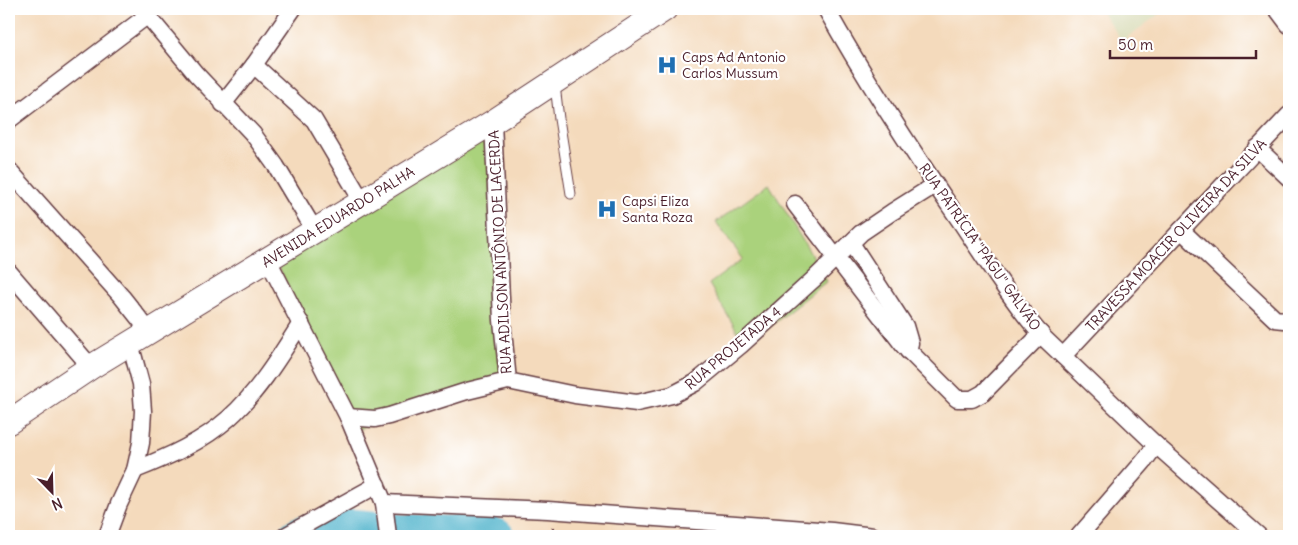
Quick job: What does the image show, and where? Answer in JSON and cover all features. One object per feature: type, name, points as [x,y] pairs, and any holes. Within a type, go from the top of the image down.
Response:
[{"type":"street","points":[[223,104],[254,65],[293,9]]},
{"type":"street","name":"AVENIDA EDUARDO PALHA","points":[[9,422],[91,366],[493,122],[665,9]]},
{"type":"street","name":"RUA PATRÍCIA \"PAGU\" GALVÃO","points":[[826,9],[842,38],[935,185],[1011,296],[1041,334],[1156,445],[1259,536]]},
{"type":"street","points":[[1277,9],[1289,25]]},
{"type":"street","points":[[9,120],[145,12],[223,104],[253,134],[276,166],[315,231]]},
{"type":"street","points":[[254,65],[314,120],[362,201]]},
{"type":"street","name":"TRAVESSA MOACIR OLIVEIRA DA SILVA","points":[[1063,356],[1289,115]]},
{"type":"street","name":"RUA ADILSON ANTÔNIO DE LACERDA","points":[[493,122],[502,320],[508,381]]},
{"type":"street","points":[[1257,148],[1289,178]]},
{"type":"street","points":[[9,170],[122,298],[140,337],[143,411],[141,443],[135,470],[119,504],[108,536]]},
{"type":"street","name":"RUA PROJETADA 4","points":[[348,417],[375,419],[389,416],[467,391],[508,381],[575,395],[637,403],[672,395],[696,383],[741,345],[836,258],[860,233],[935,185]]},
{"type":"street","points":[[795,204],[908,351],[957,400],[972,399],[983,392],[1041,334]]},
{"type":"street","points":[[1182,230],[1275,318],[1284,320],[1289,318]]},
{"type":"street","points":[[851,243],[904,326],[910,343],[908,351]]},
{"type":"street","points":[[268,260],[348,417],[377,485],[385,510],[388,536]]},
{"type":"street","points":[[9,272],[91,366]]},
{"type":"street","points":[[135,470],[160,460],[192,443],[229,417],[271,370],[301,322]]},
{"type":"street","points":[[1079,536],[1156,445]]},
{"type":"street","points":[[285,536],[377,485]]},
{"type":"street","points":[[385,510],[548,510],[832,531],[873,536]]},
{"type":"lane","points":[[554,82],[571,194]]},
{"type":"shaded area","points":[[1100,9],[1166,9],[1122,41]]},
{"type":"green space","points":[[487,136],[508,381],[356,430],[277,263]]},
{"type":"green space","points":[[769,184],[827,281],[746,346],[709,284],[743,259],[716,222]]},
{"type":"waterway","points":[[296,536],[350,526],[447,533],[480,528],[491,535],[497,536]]},
{"type":"place","name":"Caps Ad Antonio Carlos Mussum","points":[[667,65]]},
{"type":"place","name":"Capsi Eliza Santa Roza","points":[[607,209]]}]
